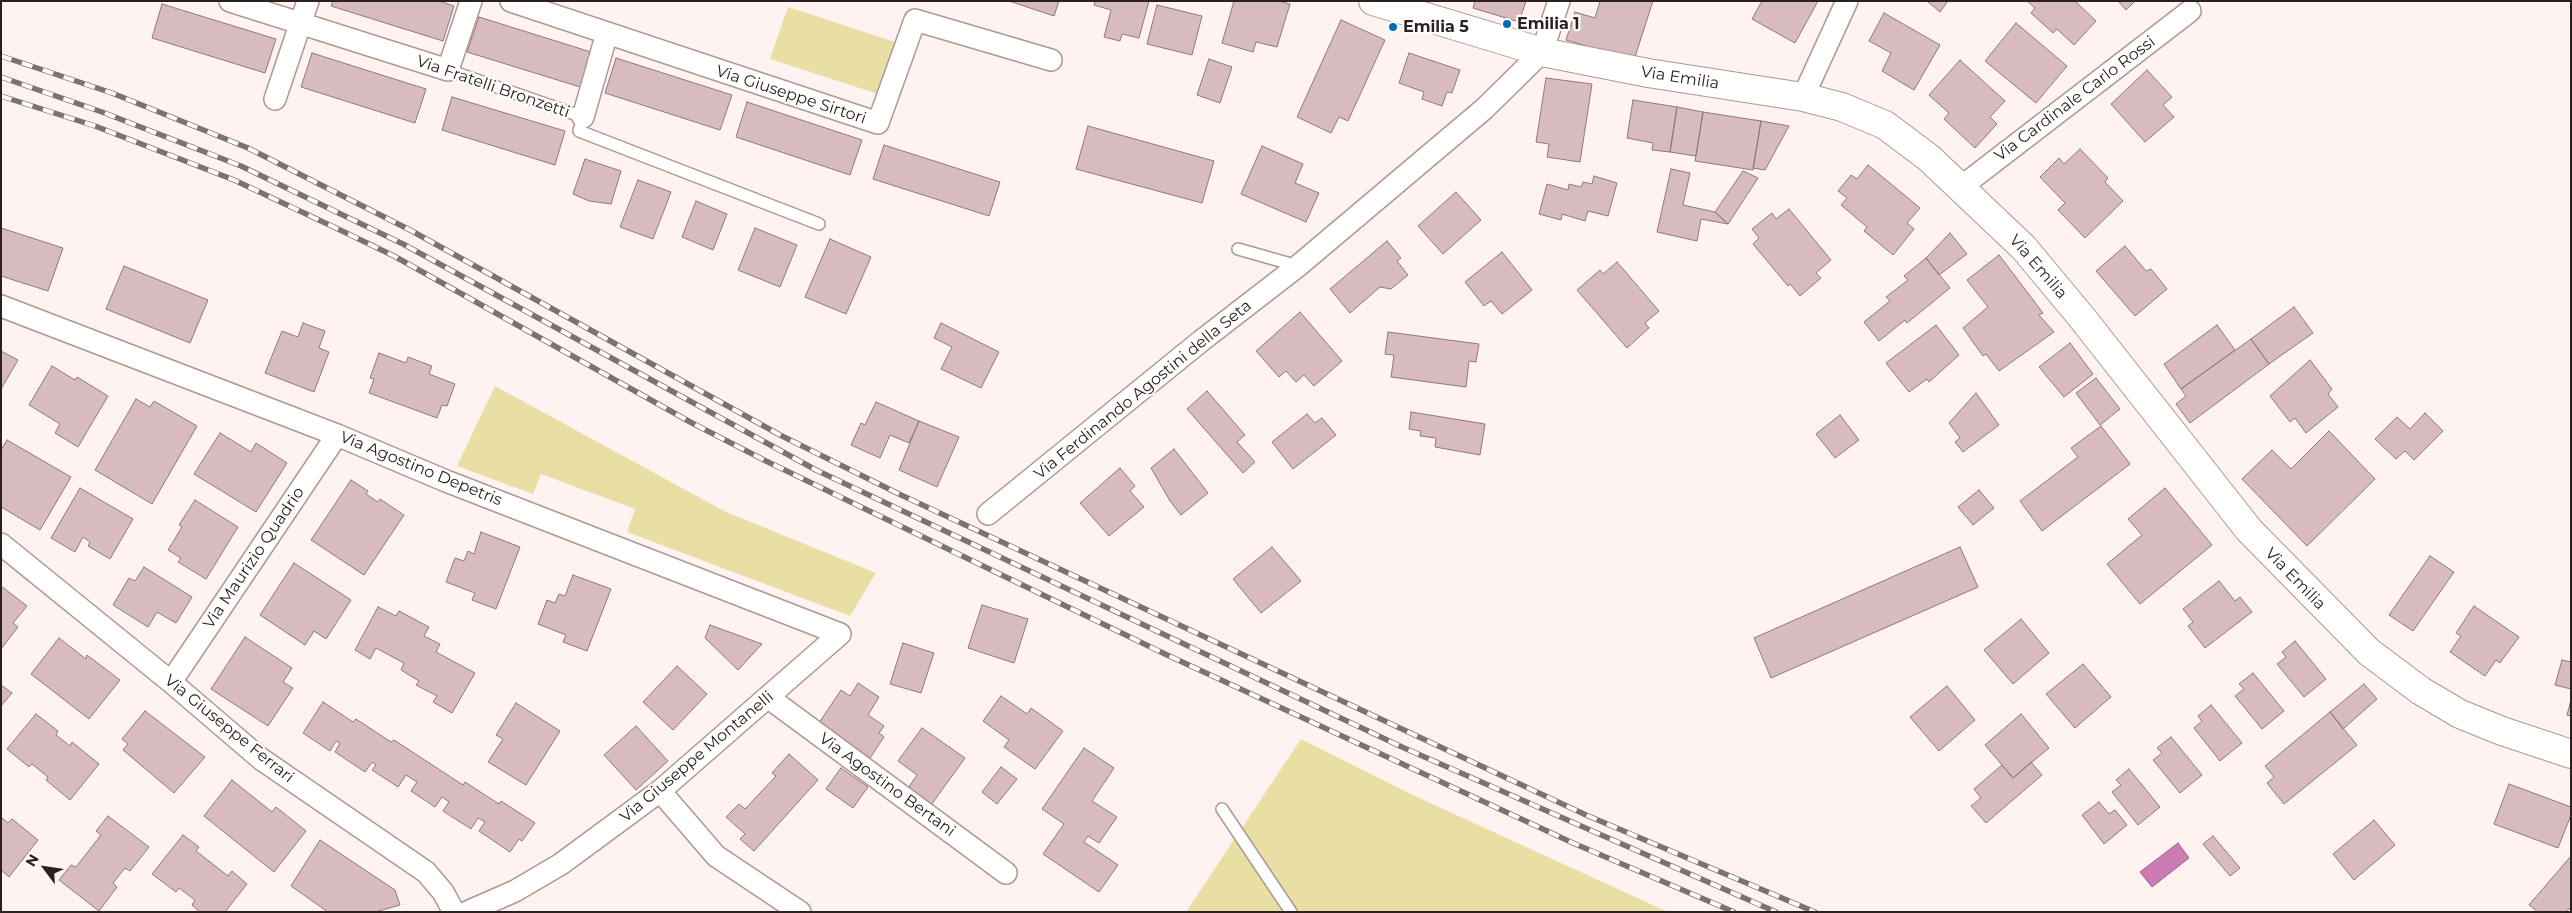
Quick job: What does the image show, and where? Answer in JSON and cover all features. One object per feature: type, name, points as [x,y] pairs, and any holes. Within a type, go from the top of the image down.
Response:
[{"type":"main road","name":"Via Emilia","points":[[1373,1],[1542,52],[1648,73],[1803,96],[1842,107],[1886,126],[1929,158],[2024,248],[2083,319],[2260,542],[2369,652],[2415,687],[2460,714],[2502,731],[2571,754]]},
{"type":"street","name":"Via Fratelli Bronzetti","points":[[230,1],[448,70]]},
{"type":"street","points":[[275,99],[308,1]]},
{"type":"street","points":[[448,70],[471,1]]},
{"type":"street","name":"Via Giuseppe Sirtori","points":[[511,1],[878,123],[915,20],[1051,60]]},
{"type":"street","points":[[1542,52],[1559,1]]},
{"type":"street","points":[[1803,96],[1847,1]]},
{"type":"street","name":"Via Cardinale Carlo Rossi","points":[[1961,187],[2190,12]]},
{"type":"street","points":[[583,117],[608,34]]},
{"type":"street","name":"Via Ferdinando Agostini della Seta","points":[[988,514],[1298,266],[1484,109],[1542,52]]},
{"type":"street","name":"Via Agostino Depetris","points":[[1,306],[337,434],[446,480],[840,634]]},
{"type":"street","name":"Via Maurizio Quadrio","points":[[171,682],[337,434]]},
{"type":"street","name":"Via Giuseppe Ferrari","points":[[1,544],[280,773],[426,872],[443,892],[454,912]]},
{"type":"street","name":"Via Giuseppe Montanelli","points":[[467,912],[515,891],[541,876],[660,791],[840,634]]},
{"type":"street","name":"Via Agostino Bertani","points":[[768,698],[1006,873]]},
{"type":"street","points":[[660,791],[716,856],[800,912]]},
{"type":"lane","name":"Via Fratelli Bronzetti","points":[[448,70],[583,117],[579,130],[819,224]]},
{"type":"lane","points":[[1238,249],[1298,266]]},
{"type":"lane","points":[[1222,809],[1291,912]]},
{"type":"shaded area","points":[[788,7],[895,42],[878,94],[770,59]]},
{"type":"shaded area","points":[[495,386],[726,512],[876,573],[850,616],[627,532],[635,509],[541,474],[533,494],[457,466]]},
{"type":"shaded area","points":[[1301,739],[1417,797],[1668,912],[1186,912]]},
{"type":"shaded area","points":[[2178,843],[2189,858],[2152,887],[2140,872]]},
{"type":"building","points":[[333,1],[439,1],[454,6],[443,41],[331,6]]},
{"type":"building","points":[[1009,1],[1059,1],[1054,16]]},
{"type":"building","points":[[1095,1],[1149,1],[1139,38],[1122,34],[1120,41],[1104,37],[1111,10],[1094,5]]},
{"type":"building","points":[[1234,1],[1279,1],[1290,4],[1277,47],[1256,42],[1253,52],[1222,43]]},
{"type":"building","points":[[1475,1],[1526,1],[1519,22],[1473,8]]},
{"type":"building","points":[[1600,1],[1653,1],[1634,60],[1566,40],[1575,12],[1595,18]]},
{"type":"building","points":[[1762,1],[1818,1],[1795,43],[1752,19]]},
{"type":"building","points":[[1927,1],[1948,1],[1940,12]]},
{"type":"building","points":[[2027,1],[2075,1],[2096,21],[2074,45],[2057,29],[2053,33],[2031,13],[2035,8]]},
{"type":"building","points":[[2118,1],[2135,1],[2126,10]]},
{"type":"building","points":[[162,4],[276,39],[265,73],[152,38]]},
{"type":"building","points":[[1157,5],[1202,16],[1192,55],[1147,44]]},
{"type":"building","points":[[1884,13],[1940,45],[1914,90],[1882,71],[1891,53],[1869,41]]},
{"type":"building","points":[[479,17],[591,52],[580,87],[467,52]]},
{"type":"building","points":[[1341,20],[1385,40],[1348,121],[1339,117],[1331,133],[1297,117]]},
{"type":"building","points":[[2016,23],[2067,66],[2036,103],[1985,61]]},
{"type":"building","points":[[312,53],[426,89],[415,123],[301,87]]},
{"type":"building","points":[[1409,53],[1460,70],[1452,93],[1447,92],[1442,106],[1422,99],[1424,92],[1399,83]]},
{"type":"building","points":[[616,58],[732,95],[720,130],[605,93]]},
{"type":"building","points":[[1209,59],[1232,67],[1220,103],[1197,95]]},
{"type":"building","points":[[1960,60],[2005,101],[1990,117],[1997,124],[1975,148],[1944,119],[1949,113],[1929,95]]},
{"type":"building","points":[[2147,70],[2172,97],[2163,105],[2174,117],[2145,142],[2111,104]]},
{"type":"building","points":[[1546,78],[1592,84],[1580,162],[1547,157],[1549,144],[1536,142]]},
{"type":"building","points":[[452,97],[565,131],[555,165],[442,130]]},
{"type":"building","points":[[1633,100],[1677,107],[1670,152],[1652,150],[1653,143],[1627,138]]},
{"type":"building","points":[[747,102],[862,140],[850,175],[736,137]]},
{"type":"building","points":[[1677,107],[1703,112],[1696,156],[1670,152]]},
{"type":"building","points":[[1703,112],[1761,121],[1753,170],[1695,161]]},
{"type":"building","points":[[1761,121],[1789,126],[1765,170],[1753,168]]},
{"type":"building","points":[[1088,126],[1214,161],[1202,203],[1076,169]]},
{"type":"building","points":[[884,145],[1000,182],[989,216],[873,179]]},
{"type":"building","points":[[1262,146],[1303,164],[1295,183],[1319,193],[1306,222],[1241,194]]},
{"type":"building","points":[[2080,149],[2108,178],[2105,182],[2123,201],[2085,238],[2058,210],[2065,203],[2040,177],[2059,158],[2064,164]]},
{"type":"building","points":[[585,159],[621,171],[611,204],[589,201],[573,194]]},
{"type":"building","points":[[1868,165],[1920,208],[1907,223],[1914,229],[1893,255],[1864,231],[1867,227],[1841,205],[1847,198],[1838,191],[1851,175],[1857,179]]},
{"type":"building","points":[[1671,169],[1690,173],[1683,205],[1715,212],[1728,224],[1701,219],[1697,241],[1657,232]]},
{"type":"building","points":[[1743,171],[1758,178],[1728,224],[1715,212]]},
{"type":"building","points":[[1594,176],[1617,183],[1608,216],[1588,211],[1585,221],[1562,214],[1561,220],[1539,214],[1547,184],[1568,190],[1569,184],[1581,187],[1583,182],[1592,184]]},
{"type":"building","points":[[638,180],[671,192],[653,239],[620,227]]},
{"type":"building","points":[[1456,192],[1481,220],[1443,254],[1418,226]]},
{"type":"building","points":[[696,201],[727,214],[713,250],[682,237]]},
{"type":"building","points":[[1789,209],[1831,260],[1816,273],[1821,278],[1800,296],[1790,284],[1788,286],[1753,244],[1759,238],[1752,229],[1772,213],[1776,219]]},
{"type":"building","points":[[1,228],[63,248],[48,291],[1,276]]},
{"type":"building","points":[[755,228],[797,245],[780,287],[738,270]]},
{"type":"building","points":[[1950,233],[1967,254],[1939,275],[1926,258]]},
{"type":"building","points":[[830,239],[871,257],[846,314],[805,297]]},
{"type":"building","points":[[1387,241],[1401,258],[1397,261],[1408,275],[1391,289],[1380,287],[1350,313],[1330,289]]},
{"type":"building","points":[[2125,246],[2146,271],[2151,269],[2167,289],[2135,316],[2096,271]]},
{"type":"building","points":[[1502,252],[1532,290],[1502,314],[1491,301],[1484,306],[1465,282]]},
{"type":"building","points":[[1999,255],[2043,313],[2039,315],[2054,332],[1999,371],[1986,354],[1983,356],[1963,328],[1988,307],[1967,280]]},
{"type":"building","points":[[1926,258],[1950,288],[1907,323],[1905,320],[1879,341],[1864,322],[1890,301],[1886,297],[1908,280],[1904,276]]},
{"type":"building","points":[[1617,262],[1659,311],[1645,323],[1649,328],[1627,348],[1577,290],[1600,270],[1603,274]]},
{"type":"building","points":[[124,266],[208,300],[190,343],[106,309]]},
{"type":"building","points":[[2294,307],[2313,333],[2269,364],[2251,339]]},
{"type":"building","points":[[1300,312],[1342,361],[1314,386],[1304,375],[1296,382],[1286,371],[1279,377],[1256,351]]},
{"type":"building","points":[[303,323],[325,331],[319,348],[329,352],[314,392],[265,373],[282,331],[298,337]]},
{"type":"building","points":[[941,323],[999,352],[981,388],[941,369],[952,347],[934,338]]},
{"type":"building","points":[[1936,325],[1959,355],[1929,382],[1927,379],[1909,392],[1886,363]]},
{"type":"building","points":[[2217,325],[2235,350],[2181,389],[2164,364]]},
{"type":"building","points":[[1388,332],[1479,344],[1476,362],[1469,361],[1466,387],[1391,377],[1394,355],[1385,354]]},
{"type":"building","points":[[2251,339],[2269,364],[2190,423],[2176,404],[2186,396],[2181,389]]},
{"type":"building","points":[[2070,343],[2093,374],[2064,397],[2039,367]]},
{"type":"building","points":[[1,351],[18,360],[1,389]]},
{"type":"building","points":[[379,353],[406,363],[408,357],[432,366],[429,374],[455,384],[447,406],[442,405],[437,418],[369,393],[374,379],[370,378]]},
{"type":"building","points":[[2310,360],[2332,389],[2328,394],[2338,407],[2306,433],[2295,418],[2290,422],[2270,396]]},
{"type":"building","points":[[52,366],[75,380],[77,377],[108,396],[78,447],[55,433],[60,424],[29,405]]},
{"type":"building","points":[[2096,378],[2120,409],[2100,425],[2076,393]]},
{"type":"building","points":[[1207,391],[1245,435],[1237,442],[1255,462],[1243,473],[1187,409]]},
{"type":"building","points":[[1976,393],[1999,425],[1963,452],[1955,442],[1960,438],[1949,423]]},
{"type":"building","points":[[136,399],[150,407],[154,401],[197,426],[152,504],[95,470]]},
{"type":"building","points":[[876,402],[919,421],[909,443],[890,435],[880,458],[851,445],[861,423],[865,425]]},
{"type":"building","points":[[1411,412],[1485,424],[1480,455],[1435,447],[1436,438],[1420,436],[1421,431],[1409,429]]},
{"type":"building","points":[[2425,413],[2443,431],[2414,460],[2405,451],[2396,459],[2375,439],[2397,417],[2410,429]]},
{"type":"building","points":[[1307,414],[1315,423],[1322,418],[1336,435],[1293,469],[1272,442]]},
{"type":"building","points":[[1840,415],[1859,440],[1835,458],[1816,434]]},
{"type":"building","points":[[919,421],[959,437],[937,487],[899,470]]},
{"type":"building","points":[[2101,426],[2130,464],[2042,531],[2020,501],[2078,457],[2071,448]]},
{"type":"building","points":[[2329,431],[2375,479],[2307,546],[2242,479],[2272,450],[2291,469]]},
{"type":"building","points":[[220,433],[251,452],[256,443],[287,463],[256,512],[194,474]]},
{"type":"building","points":[[7,440],[71,477],[40,530],[1,507],[1,450]]},
{"type":"building","points":[[1174,449],[1208,493],[1181,515],[1170,501],[1151,468]]},
{"type":"building","points":[[1120,468],[1135,486],[1130,491],[1144,507],[1109,536],[1080,503]]},
{"type":"building","points":[[351,480],[368,491],[366,494],[378,502],[380,499],[404,515],[364,575],[311,540]]},
{"type":"building","points":[[80,488],[133,519],[110,559],[88,546],[90,542],[83,537],[75,552],[51,538]]},
{"type":"building","points":[[2165,488],[2212,545],[2140,604],[2107,564],[2142,535],[2128,519]]},
{"type":"building","points":[[1979,490],[1994,508],[1973,525],[1958,507]]},
{"type":"building","points":[[195,500],[238,527],[206,579],[178,562],[181,558],[168,550],[182,527],[179,525]]},
{"type":"building","points":[[481,532],[520,547],[496,609],[472,600],[475,593],[446,582],[455,558],[464,561],[468,551],[474,554]]},
{"type":"building","points":[[1272,547],[1301,581],[1261,613],[1233,579]]},
{"type":"building","points":[[1960,547],[1978,587],[1771,678],[1754,638]]},
{"type":"building","points":[[2430,556],[2454,572],[2413,631],[2389,615]]},
{"type":"building","points":[[294,563],[351,600],[326,639],[314,631],[305,645],[260,615]]},
{"type":"building","points":[[144,567],[192,597],[176,623],[157,612],[148,627],[113,605],[129,578],[135,581]]},
{"type":"building","points":[[573,575],[611,589],[587,651],[563,642],[566,635],[538,624],[547,600],[555,603],[559,594],[565,596]]},
{"type":"building","points":[[2219,581],[2235,601],[2240,597],[2252,612],[2205,648],[2188,626],[2193,622],[2183,609]]},
{"type":"building","points":[[1,586],[27,606],[13,623],[18,627],[1,649]]},
{"type":"building","points":[[982,605],[1028,619],[1014,663],[968,648]]},
{"type":"building","points":[[2474,606],[2519,637],[2500,663],[2496,660],[2485,676],[2450,652],[2461,636],[2456,633]]},
{"type":"building","points":[[378,607],[396,616],[399,611],[429,627],[424,636],[440,644],[436,652],[475,673],[452,713],[433,702],[437,696],[416,685],[419,681],[401,670],[404,663],[376,648],[370,659],[355,650]]},
{"type":"building","points":[[2021,619],[2049,653],[2013,684],[1984,650]]},
{"type":"building","points":[[710,625],[762,644],[738,670],[705,638]]},
{"type":"building","points":[[245,637],[292,668],[283,682],[293,688],[268,726],[211,689]]},
{"type":"building","points":[[59,638],[86,659],[87,655],[120,680],[89,719],[31,674]]},
{"type":"building","points":[[2295,641],[2326,679],[2304,697],[2277,664],[2286,657],[2282,652]]},
{"type":"building","points":[[903,643],[934,653],[921,693],[890,684]]},
{"type":"building","points":[[2562,660],[2571,662],[2571,689],[2555,685]]},
{"type":"building","points":[[2083,664],[2111,697],[2075,728],[2046,694]]},
{"type":"building","points":[[677,666],[707,694],[673,730],[643,702]]},
{"type":"building","points":[[2253,673],[2284,711],[2262,729],[2235,696],[2244,689],[2239,684]]},
{"type":"building","points":[[858,683],[879,697],[868,715],[884,726],[879,733],[884,737],[870,758],[819,723],[841,690],[850,696]]},
{"type":"building","points":[[2364,684],[2377,699],[2343,729],[2330,712]]},
{"type":"building","points":[[1,685],[12,693],[1,706]]},
{"type":"building","points":[[1947,686],[1975,720],[1939,751],[1910,717]]},
{"type":"building","points":[[1001,696],[1027,714],[1031,708],[1063,731],[1035,769],[1004,747],[1009,740],[983,721]]},
{"type":"building","points":[[2571,700],[2571,716],[2567,715]]},
{"type":"building","points":[[323,702],[353,722],[356,719],[391,742],[394,740],[463,785],[465,782],[499,804],[501,801],[535,823],[522,841],[519,839],[510,852],[479,831],[485,822],[478,818],[471,829],[443,811],[449,802],[442,797],[435,807],[411,791],[417,782],[406,775],[398,787],[372,770],[376,765],[372,762],[365,772],[335,752],[340,743],[336,741],[330,751],[303,733]]},
{"type":"building","points":[[516,703],[560,731],[526,785],[488,762],[503,739],[496,735]]},
{"type":"building","points":[[2211,705],[2242,743],[2220,761],[2194,728],[2202,721],[2198,716]]},
{"type":"building","points":[[145,711],[205,757],[174,793],[123,750],[128,744],[122,739]]},
{"type":"building","points":[[2330,712],[2357,745],[2284,804],[2267,783],[2274,777],[2265,766]]},
{"type":"building","points":[[36,714],[58,731],[56,735],[70,746],[72,742],[99,764],[70,800],[46,780],[48,777],[32,764],[29,767],[7,749]]},
{"type":"building","points":[[2021,714],[2049,748],[2013,778],[1985,745]]},
{"type":"building","points":[[636,726],[668,761],[636,790],[604,755]]},
{"type":"building","points":[[922,728],[965,758],[931,805],[908,788],[917,775],[898,761]]},
{"type":"building","points":[[2171,737],[2202,775],[2180,793],[2153,760],[2162,753],[2157,748]]},
{"type":"building","points":[[1084,748],[1114,768],[1092,801],[1117,817],[1099,843],[1088,836],[1084,842],[1118,865],[1099,892],[1043,854],[1064,824],[1042,809]]},
{"type":"building","points":[[789,754],[818,780],[754,851],[740,839],[745,834],[726,817],[739,804],[745,809],[776,776],[772,773]]},
{"type":"building","points":[[2031,762],[2042,775],[1986,823],[1971,806],[1981,798],[1974,789],[2002,765],[2013,778]]},
{"type":"building","points":[[1001,767],[1017,779],[997,804],[982,792]]},
{"type":"building","points":[[841,768],[868,787],[853,808],[826,789]]},
{"type":"building","points":[[2129,769],[2160,807],[2138,825],[2112,792],[2121,785],[2116,780]]},
{"type":"building","points":[[232,780],[272,812],[276,807],[306,831],[274,872],[204,816]]},
{"type":"building","points":[[2509,784],[2571,807],[2571,815],[2558,848],[2494,824]]},
{"type":"building","points":[[2099,802],[2109,814],[2115,810],[2127,825],[2104,844],[2082,815]]},
{"type":"building","points":[[108,816],[149,847],[130,871],[125,868],[113,883],[117,887],[99,911],[59,880],[71,865],[76,867],[101,835],[96,831]]},
{"type":"building","points":[[1,817],[8,823],[12,819],[38,840],[9,877],[1,870]]},
{"type":"building","points":[[2374,820],[2395,845],[2354,880],[2333,854]]},
{"type":"building","points":[[183,835],[199,847],[196,851],[228,876],[232,871],[247,884],[225,912],[200,912],[192,905],[195,900],[179,888],[176,892],[152,874]]},
{"type":"building","points":[[2213,836],[2240,868],[2230,876],[2203,844]]},
{"type":"building","points":[[320,840],[395,890],[400,905],[375,912],[328,912],[291,886]]},
{"type":"building","points":[[2571,856],[2571,907],[2566,912],[2538,912],[2529,905]]},
{"type":"railway","points":[[1,56],[112,93],[248,148],[410,230],[780,435],[899,494],[1586,815],[1815,912]]},
{"type":"railway","points":[[1,77],[102,112],[241,166],[403,244],[816,470],[1402,747],[1776,912]]},
{"type":"railway","points":[[1,96],[95,126],[234,180],[394,256],[692,423],[766,461],[1165,654],[1573,843],[1734,912]]},
{"type":"place","name":"Emilia 1","points":[[1507,24]]},
{"type":"place","name":"Emilia 5","points":[[1393,27]]}]
